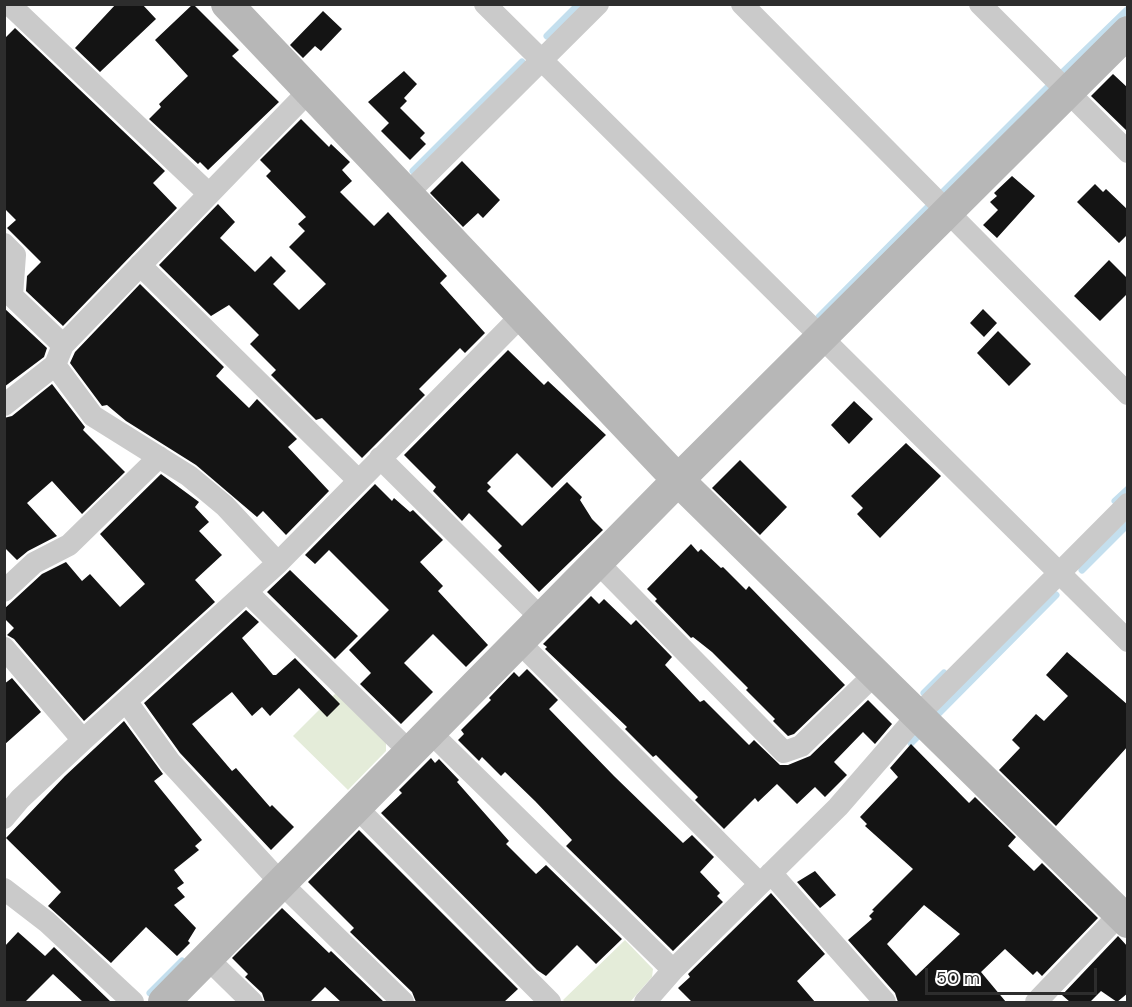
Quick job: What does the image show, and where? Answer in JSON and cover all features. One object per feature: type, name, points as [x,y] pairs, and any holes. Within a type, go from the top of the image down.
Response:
[{"type":"street","points":[[9,4],[209,194]]},
{"type":"street","points":[[227,4],[678,480],[1124,918],[1036,1002]]},
{"type":"street","points":[[485,4],[1128,641]]},
{"type":"street","points":[[406,195],[598,4]]},
{"type":"street","points":[[742,4],[1128,394]]},
{"type":"street","points":[[980,4],[1128,153]]},
{"type":"street","points":[[164,1002],[678,480],[1128,32]]},
{"type":"street","points":[[4,405],[59,355],[140,265],[308,92]]},
{"type":"street","points":[[4,244],[15,255],[12,296],[59,355],[93,416],[189,476],[225,506],[278,563]]},
{"type":"street","points":[[140,265],[358,480]]},
{"type":"street","points":[[4,818],[20,799],[83,740],[278,563],[522,315]]},
{"type":"street","points":[[4,591],[34,563],[69,545],[159,457]]},
{"type":"street","points":[[380,458],[542,619]]},
{"type":"street","points":[[658,998],[673,970],[838,807],[917,716],[1128,504]]},
{"type":"street","points":[[597,562],[784,752],[801,746],[874,674]]},
{"type":"street","points":[[247,592],[421,742],[673,970]]},
{"type":"street","points":[[519,642],[766,878],[885,1002]]},
{"type":"street","points":[[4,648],[83,740]]},
{"type":"street","points":[[126,701],[170,762],[281,883],[402,1002]]},
{"type":"street","points":[[356,807],[550,1002]]},
{"type":"street","points":[[4,889],[47,922],[133,1002]]},
{"type":"street","points":[[207,958],[252,1002]]},
{"type":"green space","points":[[336,693],[386,743],[386,751],[348,790],[293,736]]},
{"type":"green space","points":[[625,940],[653,969],[652,977],[630,1002],[565,1002],[563,1000]]},
{"type":"building","points":[[116,4],[142,4],[156,19],[100,72],[75,48]]},
{"type":"building","points":[[193,4],[239,50],[232,56],[279,102],[208,170],[200,162],[198,164],[149,119],[161,107],[159,104],[188,76],[155,40]]},
{"type":"building","points":[[323,11],[342,29],[321,51],[315,46],[303,58],[290,45]]},
{"type":"building","points":[[15,28],[165,171],[153,183],[177,208],[63,326],[26,291],[27,276],[41,262],[7,228],[16,220],[4,208],[4,39]]},
{"type":"building","points":[[404,71],[417,84],[404,98],[407,101],[400,108],[425,133],[420,138],[426,144],[410,160],[381,131],[389,123],[368,102]]},
{"type":"building","points":[[1113,74],[1128,88],[1128,132],[1091,96]]},
{"type":"building","points":[[301,119],[329,147],[331,144],[350,162],[342,170],[352,181],[340,192],[374,226],[388,212],[447,276],[440,283],[485,333],[465,353],[460,348],[419,389],[425,395],[362,458],[322,418],[316,420],[271,375],[276,370],[250,344],[259,335],[229,305],[211,316],[159,265],[218,204],[235,222],[220,238],[255,272],[271,256],[286,271],[273,284],[299,310],[326,284],[289,247],[305,231],[298,224],[306,217],[266,176],[271,171],[260,160]]},
{"type":"building","points":[[462,161],[500,200],[483,218],[478,213],[463,227],[430,193]]},
{"type":"building","points":[[1012,176],[1035,196],[997,238],[983,225],[998,210],[990,202],[997,196],[994,193]]},
{"type":"building","points":[[1095,184],[1103,192],[1106,189],[1128,210],[1128,234],[1119,243],[1077,202]]},
{"type":"building","points":[[1109,260],[1128,279],[1128,293],[1100,321],[1074,296]]},
{"type":"building","points":[[140,284],[224,367],[216,376],[249,408],[257,399],[297,439],[288,447],[329,491],[286,535],[263,511],[257,517],[196,465],[126,421],[107,405],[102,406],[70,363],[75,352]]},
{"type":"building","points":[[4,308],[47,348],[44,357],[4,387]]},
{"type":"building","points":[[983,309],[997,323],[984,337],[970,323]]},
{"type":"building","points":[[998,331],[1031,364],[1009,386],[977,353]]},
{"type":"building","points":[[508,350],[544,385],[548,381],[606,435],[552,488],[517,453],[487,483],[491,487],[487,491],[522,526],[567,482],[582,497],[580,500],[592,519],[603,530],[539,592],[498,550],[502,546],[469,513],[462,521],[433,491],[436,487],[404,455]]},
{"type":"building","points":[[52,384],[85,427],[83,430],[125,472],[82,514],[52,481],[27,503],[57,536],[28,551],[17,560],[4,547],[4,418],[12,416]]},
{"type":"building","points":[[854,401],[873,419],[849,444],[831,425]]},
{"type":"building","points":[[906,443],[941,476],[880,538],[857,514],[863,508],[851,496]]},
{"type":"building","points":[[740,460],[787,507],[760,535],[712,488]]},
{"type":"building","points":[[161,474],[199,502],[195,507],[209,522],[199,531],[222,555],[195,580],[215,602],[84,721],[14,639],[7,635],[14,628],[4,618],[4,609],[42,574],[66,562],[82,581],[90,574],[120,607],[145,584],[100,534]]},
{"type":"building","points":[[375,484],[392,501],[394,498],[410,512],[413,510],[443,540],[420,562],[443,586],[438,591],[488,645],[466,667],[433,634],[404,663],[433,692],[401,724],[360,684],[371,673],[349,650],[389,610],[329,550],[315,564],[305,555]]},
{"type":"building","points":[[691,544],[698,552],[701,549],[721,568],[723,567],[746,590],[749,586],[845,685],[794,734],[788,736],[773,721],[775,719],[746,690],[748,688],[712,652],[693,637],[691,638],[655,601],[657,599],[647,589]]},
{"type":"building","points":[[290,570],[358,636],[335,659],[267,592]]},
{"type":"building","points":[[591,596],[599,604],[604,599],[631,625],[636,620],[672,657],[665,665],[700,702],[704,700],[749,745],[754,740],[780,765],[788,765],[810,756],[868,700],[892,724],[875,744],[863,732],[834,762],[847,775],[825,797],[815,787],[797,804],[777,784],[758,802],[755,798],[724,829],[695,800],[698,797],[656,755],[653,757],[625,729],[627,727],[545,649],[547,647],[543,644]]},
{"type":"building","points":[[246,610],[259,622],[242,638],[273,675],[276,675],[295,658],[340,704],[327,717],[299,688],[270,716],[262,707],[252,716],[232,692],[192,724],[232,771],[236,768],[270,807],[272,805],[294,827],[271,850],[180,753],[144,703]]},
{"type":"building","points":[[1067,652],[1128,705],[1128,746],[1056,826],[999,770],[1020,748],[1012,740],[1036,714],[1044,721],[1068,696],[1046,675]]},
{"type":"building","points":[[527,669],[558,700],[549,709],[614,776],[683,843],[692,835],[714,857],[700,872],[720,893],[717,896],[723,902],[673,951],[566,846],[572,840],[535,801],[505,772],[501,776],[482,757],[479,761],[458,740],[464,734],[461,730],[491,700],[489,698],[514,672],[519,677]]},
{"type":"building","points":[[12,678],[41,712],[4,745],[4,684]]},
{"type":"building","points":[[124,721],[163,774],[154,781],[202,840],[195,846],[199,850],[174,870],[184,883],[177,888],[185,897],[174,905],[196,928],[188,941],[190,943],[177,956],[146,927],[111,963],[48,906],[61,892],[6,838],[65,776]]},
{"type":"building","points":[[911,744],[969,803],[975,797],[1016,837],[1008,846],[1034,871],[1042,863],[1098,918],[1042,976],[1037,971],[1033,975],[1005,949],[981,972],[1006,1002],[898,1002],[895,993],[848,940],[872,919],[869,916],[874,911],[872,910],[913,869],[865,826],[867,824],[860,817],[898,777],[890,768]],"holes":[[[924,905],[960,934],[916,976],[887,944]]]},
{"type":"building","points":[[431,758],[435,763],[439,759],[459,780],[457,782],[509,841],[506,844],[536,874],[546,865],[622,939],[596,964],[577,945],[546,976],[537,970],[381,813],[402,793],[399,790]]},
{"type":"building","points":[[359,830],[518,989],[504,1002],[416,1002],[412,992],[350,932],[354,928],[308,882]]},
{"type":"building","points":[[815,871],[836,895],[820,908],[797,882]]},
{"type":"building","points":[[771,893],[825,954],[797,981],[815,1002],[692,1002],[678,988],[690,977],[688,974]]},
{"type":"building","points":[[282,908],[384,1002],[341,1002],[325,987],[310,1002],[265,1002],[262,993],[245,977],[248,974],[232,958]]},
{"type":"building","points":[[18,932],[45,956],[54,947],[111,1002],[83,1002],[53,974],[25,1002],[4,1002],[4,947]]},
{"type":"building","points":[[1118,936],[1128,947],[1128,993],[1117,1002],[1101,991],[1090,1002],[1070,1002],[1062,995]]},
{"type":"waterway","points":[[547,36],[579,4]]},
{"type":"waterway","points":[[1063,72],[1128,9]]},
{"type":"waterway","points":[[413,171],[522,62]]},
{"type":"waterway","points":[[944,191],[1048,87]]},
{"type":"waterway","points":[[819,317],[929,206]]},
{"type":"waterway","points":[[1115,501],[1128,489]]},
{"type":"waterway","points":[[1082,570],[1128,524]]},
{"type":"waterway","points":[[939,713],[1056,595]]},
{"type":"waterway","points":[[924,693],[944,673]]},
{"type":"waterway","points":[[911,743],[918,736]]},
{"type":"waterway","points":[[150,993],[182,961]]}]
